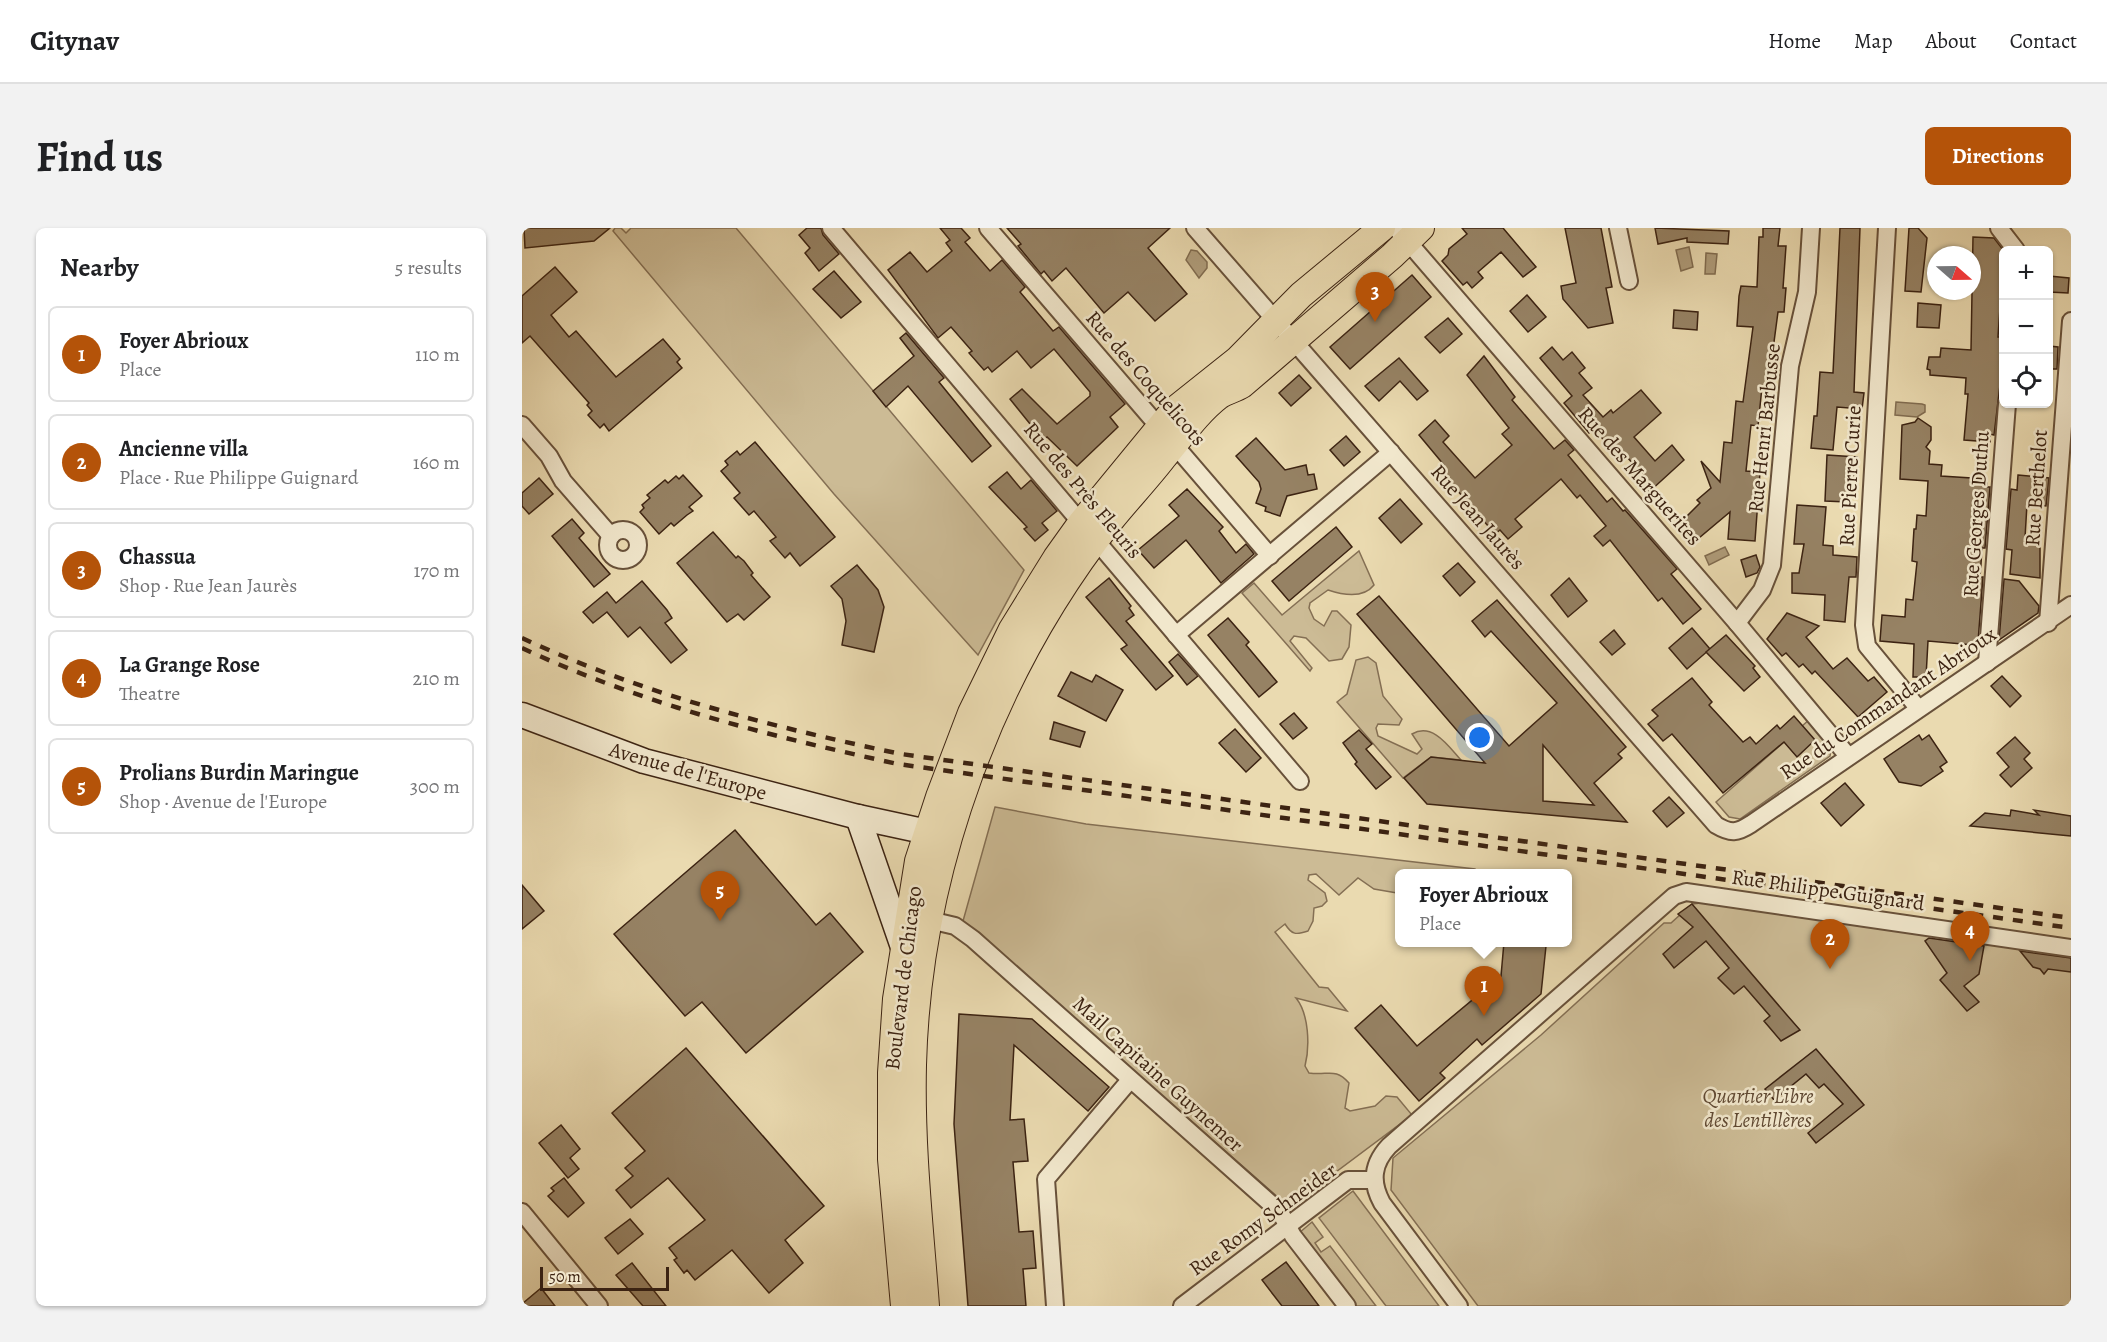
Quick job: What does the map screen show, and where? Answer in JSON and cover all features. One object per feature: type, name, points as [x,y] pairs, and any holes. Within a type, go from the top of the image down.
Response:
[{"type":"main road","points":[[1167,437],[1191,394],[1237,360],[1275,320],[1382,228]]},
{"type":"main road","points":[[1167,437],[1219,396],[1239,388],[1408,232]]},
{"type":"main road","name":"Boulevard de Chicago","points":[[926,1306],[913,1132],[913,1074],[920,983],[919,918],[938,834],[971,713],[1012,629],[1088,531],[1167,437]]},
{"type":"main road","name":"Avenue de l'Europe","points":[[522,715],[644,761],[858,817],[938,834]]},
{"type":"main road","points":[[858,817],[903,947]]},
{"type":"main road","name":"Boulevard de Chicago","points":[[904,1306],[891,1159],[893,1039],[903,947],[919,918]]},
{"type":"street","name":"Rue des Près Fleuris","points":[[831,228],[1300,781]]},
{"type":"street","name":"Rue des Coquelicots","points":[[988,228],[1270,556]]},
{"type":"street","name":"Rue Jean Jaurès","points":[[1195,228],[1716,825],[1729,832]]},
{"type":"street","points":[[1618,228],[1629,280]]},
{"type":"street","name":"Rue Henri Barbusse","points":[[1737,623],[1762,590],[1772,565],[1790,366],[1808,292],[1811,228]]},
{"type":"street","name":"Rue Pierre Curie","points":[[1887,228],[1864,625],[1868,646],[1918,708]]},
{"type":"street","points":[[1999,228],[2013,246]]},
{"type":"street","name":"Rue des Marguerites","points":[[1408,232],[1848,756]]},
{"type":"street","name":"Rue Berthelot","points":[[2048,623],[2071,321]]},
{"type":"street","name":"Rue Georges Duthu","points":[[1988,663],[2007,408]]},
{"type":"street","points":[[522,425],[549,456],[563,481],[611,536]]},
{"type":"street","points":[[1176,635],[1391,452]]},
{"type":"street","name":"Rue du Commandant Abrioux","points":[[1729,832],[1738,832],[1918,708],[2048,623],[2071,605]]},
{"type":"street","name":"Rue Philippe Guignard","points":[[1374,1180],[1376,1163],[1389,1146],[1651,915],[1674,896],[1686,892],[2071,948]]},
{"type":"street","name":"Mail Capitaine Guynemer","points":[[919,918],[955,926],[973,939],[1280,1212],[1347,1306]]},
{"type":"street","points":[[1055,1306],[1047,1179],[1130,1080]]},
{"type":"street","name":"Rue Romy Schneider","points":[[1182,1306],[1348,1180],[1374,1180]]},
{"type":"street","points":[[1374,1180],[1382,1203],[1459,1306]]},
{"type":"street","points":[[522,1212],[599,1306]]},
{"type":"green space","points":[[615,228],[621,228],[626,233],[631,228],[736,228],[1024,570],[978,655],[834,494],[613,231]]},
{"type":"green space","points":[[1359,551],[1374,585],[1359,594],[1328,590],[1310,603],[1309,608],[1314,619],[1324,626],[1332,611],[1337,611],[1351,625],[1349,647],[1342,659],[1329,661],[1306,638],[1294,636],[1290,641],[1312,668],[1310,671],[1242,593],[1254,583],[1282,615]]},
{"type":"green space","points":[[1368,657],[1376,663],[1383,696],[1402,719],[1399,725],[1378,724],[1376,728],[1378,736],[1417,754],[1422,749],[1412,734],[1427,731],[1446,743],[1461,760],[1431,757],[1403,778],[1337,702],[1347,694],[1356,660]]},
{"type":"green space","points":[[1810,719],[1832,744],[1830,756],[1740,819],[1729,817],[1716,802]]},
{"type":"green space","points":[[995,807],[1086,824],[1475,869],[1395,869],[1395,893],[1374,889],[1358,878],[1339,895],[1316,874],[1309,875],[1308,880],[1325,893],[1327,901],[1322,906],[1314,908],[1313,921],[1308,931],[1295,933],[1285,924],[1275,932],[1319,987],[1328,988],[1347,1011],[1296,998],[1306,1021],[1308,1049],[1305,1066],[1309,1073],[1331,1073],[1344,1078],[1349,1083],[1345,1108],[1350,1111],[1375,1106],[1386,1096],[1397,1097],[1412,1115],[1289,1207],[963,921]]},
{"type":"green space","name":"Quartier Libre des Lentillères","points":[[1710,902],[2071,953],[2071,1306],[1478,1306],[1391,1190],[1393,1158],[1541,1035],[1664,923],[1671,923],[1692,904]]},
{"type":"green space","points":[[1353,1191],[1439,1306],[1386,1306],[1319,1218]]},
{"type":"green space","points":[[1312,1222],[1323,1237],[1315,1243],[1321,1252],[1330,1246],[1376,1306],[1354,1306],[1299,1233]]},
{"type":"shaded area","points":[[1689,247],[1693,267],[1681,271],[1676,250]]},
{"type":"shaded area","points":[[1191,250],[1197,251],[1207,262],[1207,268],[1199,278],[1186,260]]},
{"type":"shaded area","points":[[1706,253],[1717,254],[1715,274],[1705,274]]},
{"type":"shaded area","points":[[1896,402],[1925,405],[1925,412],[1917,417],[1895,415]]},
{"type":"shaded area","points":[[1725,547],[1729,555],[1709,565],[1705,556]]},
{"type":"building","points":[[524,228],[610,228],[594,241],[525,248]]},
{"type":"building","points":[[807,228],[821,228],[823,235],[839,254],[819,271],[805,253],[810,248],[799,235]]},
{"type":"building","points":[[940,228],[961,228],[970,238],[965,242],[990,271],[1002,260],[1025,287],[1020,292],[1053,331],[1059,327],[1125,404],[1110,417],[1118,427],[1077,466],[1047,437],[1043,440],[1010,399],[1022,389],[1057,424],[1090,396],[1090,392],[1054,349],[1031,368],[1017,351],[992,372],[988,367],[984,370],[969,353],[972,351],[951,327],[938,338],[888,270],[910,252],[927,272],[952,251],[946,243],[950,240]]},
{"type":"building","points":[[1007,228],[1170,228],[1148,248],[1187,294],[1155,321],[1128,292],[1104,313],[1066,268],[1052,281],[1044,271],[1041,274],[1018,246],[1021,244]]},
{"type":"building","points":[[1462,228],[1503,228],[1536,267],[1523,277],[1501,252],[1478,272],[1483,278],[1472,288],[1467,282],[1463,285],[1442,261],[1448,255],[1449,249],[1467,234]]},
{"type":"building","points":[[1565,228],[1601,228],[1612,287],[1606,288],[1613,323],[1588,328],[1563,299],[1561,286],[1576,283]]},
{"type":"building","points":[[1655,228],[1729,231],[1728,244],[1687,242],[1687,238],[1658,244]]},
{"type":"building","points":[[1763,228],[1780,228],[1778,246],[1786,246],[1783,288],[1786,288],[1784,312],[1778,312],[1768,387],[1762,387],[1758,426],[1751,425],[1746,471],[1760,472],[1755,541],[1728,539],[1730,512],[1693,543],[1677,526],[1700,503],[1697,500],[1711,488],[1701,461],[1720,482],[1724,442],[1732,443],[1736,401],[1743,402],[1753,327],[1737,326],[1739,296],[1741,286],[1757,287],[1759,237],[1763,237]]},
{"type":"building","points":[[1840,228],[1860,228],[1854,392],[1864,393],[1862,409],[1837,407],[1833,450],[1811,448],[1814,416],[1817,416],[1820,372],[1833,373]]},
{"type":"building","points":[[1909,228],[1918,228],[1927,238],[1921,292],[1905,291]]},
{"type":"building","points":[[1973,237],[1994,238],[2000,246],[1999,393],[1994,435],[1990,434],[1990,442],[1964,440],[1968,394],[1965,394],[1966,378],[1930,375],[1930,370],[1927,369],[1929,357],[1940,357],[1941,348],[1971,350],[1972,300],[1981,300],[1981,246],[1973,246]]},
{"type":"building","points":[[555,267],[577,292],[551,315],[569,337],[576,331],[616,377],[663,339],[680,359],[677,362],[682,368],[609,431],[604,424],[600,428],[588,415],[592,411],[587,405],[589,403],[530,336],[522,343],[522,296]]},
{"type":"building","points":[[834,271],[861,302],[841,318],[813,289]]},
{"type":"building","points":[[1412,275],[1431,297],[1350,369],[1330,347]]},
{"type":"building","points":[[2053,276],[2069,278],[2068,293],[2053,292]]},
{"type":"building","points":[[1527,295],[1546,317],[1528,332],[1510,311]]},
{"type":"building","points":[[1918,303],[1941,305],[1939,328],[1917,327]]},
{"type":"building","points":[[1674,310],[1698,312],[1697,330],[1673,328]]},
{"type":"building","points":[[1448,318],[1462,334],[1440,353],[1425,337]]},
{"type":"building","points":[[906,333],[944,378],[939,382],[991,446],[972,462],[908,386],[886,407],[873,391],[914,356],[900,338]]},
{"type":"building","points":[[2053,346],[2058,347],[2057,369],[2053,369]]},
{"type":"building","points":[[1552,347],[1563,360],[1572,352],[1585,368],[1579,373],[1592,388],[1583,395],[1603,417],[1611,410],[1613,413],[1641,390],[1661,413],[1634,437],[1655,461],[1672,445],[1684,460],[1649,492],[1637,478],[1642,474],[1619,448],[1614,452],[1594,429],[1589,433],[1564,403],[1572,396],[1540,358]]},
{"type":"building","points":[[1484,356],[1515,397],[1512,400],[1554,449],[1565,440],[1574,450],[1568,455],[1607,502],[1612,498],[1623,511],[1625,510],[1677,569],[1671,574],[1701,609],[1683,624],[1662,598],[1658,601],[1610,540],[1603,546],[1594,536],[1606,526],[1580,495],[1577,498],[1561,479],[1515,519],[1522,527],[1508,539],[1500,530],[1495,534],[1444,475],[1446,473],[1441,468],[1444,465],[1419,435],[1435,420],[1449,436],[1443,442],[1475,478],[1512,445],[1502,434],[1509,428],[1467,375]]},
{"type":"building","points":[[1399,358],[1428,391],[1417,400],[1400,381],[1379,401],[1365,386]]},
{"type":"building","points":[[1299,375],[1311,388],[1291,406],[1279,393]]},
{"type":"building","points":[[1918,418],[1931,427],[1931,440],[1926,447],[1930,451],[1929,464],[1942,465],[1941,476],[1987,479],[1987,487],[1990,487],[1985,548],[1982,548],[1980,577],[1983,577],[1978,642],[1974,645],[1928,641],[1926,677],[1913,677],[1914,644],[1880,641],[1882,615],[1905,617],[1906,599],[1913,600],[1917,562],[1912,561],[1914,529],[1916,529],[1917,515],[1926,516],[1928,481],[1900,479],[1902,425],[1915,422]]},
{"type":"building","points":[[1346,436],[1360,452],[1344,466],[1330,450]]},
{"type":"building","points":[[1256,438],[1285,470],[1306,465],[1308,475],[1314,474],[1317,489],[1287,496],[1280,516],[1265,511],[1266,507],[1256,503],[1261,489],[1259,482],[1236,456]]},
{"type":"building","points":[[755,442],[835,537],[800,566],[790,553],[785,558],[770,541],[776,537],[754,511],[749,515],[734,498],[740,493],[721,471],[728,465],[725,461],[737,451],[740,455]]},
{"type":"building","points":[[1827,455],[1857,457],[1855,480],[1849,479],[1847,502],[1825,501]]},
{"type":"building","points":[[1007,472],[1021,489],[1031,480],[1057,511],[1042,523],[1048,530],[1035,541],[1024,529],[1027,527],[989,487]]},
{"type":"building","points":[[683,475],[702,496],[689,507],[693,511],[674,526],[671,523],[659,534],[640,512],[644,508],[642,505],[650,498],[647,495],[665,480],[668,483],[676,476],[679,479]]},
{"type":"building","points":[[2018,475],[2049,478],[2046,506],[2027,504],[2025,538],[2040,539],[2040,578],[2010,574],[2012,550],[2006,549],[2011,489],[2017,490]]},
{"type":"building","points":[[539,478],[553,494],[529,514],[522,506],[522,493]]},
{"type":"building","points":[[1187,489],[1223,527],[1219,531],[1236,553],[1246,544],[1254,554],[1221,583],[1186,540],[1154,568],[1138,550],[1179,516],[1169,505]]},
{"type":"building","points":[[1400,499],[1422,524],[1401,543],[1379,518]]},
{"type":"building","points":[[1797,505],[1826,507],[1823,545],[1833,546],[1833,555],[1857,557],[1856,577],[1849,577],[1845,622],[1824,620],[1825,595],[1792,593],[1792,573],[1799,573],[1804,544],[1794,544]]},
{"type":"building","points":[[572,519],[584,533],[579,538],[610,574],[594,587],[552,536]]},
{"type":"building","points":[[1336,527],[1352,547],[1289,601],[1272,581]]},
{"type":"building","points":[[713,532],[736,558],[738,556],[744,561],[753,573],[751,575],[770,597],[744,620],[738,614],[727,622],[677,563]]},
{"type":"building","points":[[1756,555],[1760,567],[1757,573],[1746,577],[1741,560]]},
{"type":"building","points":[[1458,563],[1475,582],[1460,596],[1443,576]]},
{"type":"building","points":[[857,565],[878,590],[884,607],[874,652],[842,645],[846,621],[842,599],[831,586]]},
{"type":"building","points":[[1109,578],[1131,606],[1129,608],[1134,615],[1126,621],[1173,676],[1156,690],[1121,649],[1127,645],[1086,597]]},
{"type":"building","points":[[1569,578],[1587,601],[1568,617],[1551,595]]},
{"type":"building","points":[[2004,579],[2019,581],[2039,606],[2038,613],[1999,640]]},
{"type":"building","points":[[642,581],[667,610],[672,618],[665,623],[687,650],[671,663],[640,627],[628,637],[607,612],[593,623],[583,612],[607,592],[616,603]]},
{"type":"building","points":[[1379,596],[1509,746],[1557,703],[1491,631],[1485,637],[1472,621],[1497,600],[1626,747],[1618,754],[1622,758],[1594,783],[1627,822],[1427,804],[1404,778],[1431,757],[1485,763],[1357,614]],"holes":[[[1543,745],[1594,805],[1543,801]]]},
{"type":"building","points":[[1787,613],[1819,626],[1806,637],[1833,669],[1847,658],[1868,681],[1874,677],[1887,692],[1858,717],[1815,671],[1812,674],[1803,664],[1799,667],[1786,653],[1782,656],[1767,639]]},
{"type":"building","points":[[1228,618],[1249,642],[1246,645],[1277,682],[1259,697],[1208,635]]},
{"type":"building","points":[[1692,628],[1710,649],[1687,669],[1669,648]]},
{"type":"building","points":[[1614,630],[1625,644],[1612,655],[1600,642]]},
{"type":"building","points":[[1726,635],[1755,666],[1753,668],[1760,677],[1744,691],[1706,652]]},
{"type":"building","points":[[1178,654],[1198,676],[1187,685],[1169,662]]},
{"type":"building","points":[[1071,672],[1092,682],[1096,675],[1123,690],[1106,721],[1058,696]]},
{"type":"building","points":[[2002,676],[2021,696],[2010,707],[1991,686]]},
{"type":"building","points":[[1692,678],[1712,702],[1709,705],[1743,742],[1750,737],[1756,744],[1777,725],[1780,729],[1794,716],[1815,740],[1797,757],[1784,742],[1723,793],[1672,734],[1663,741],[1648,724],[1658,716],[1652,710]]},
{"type":"building","points":[[1294,713],[1307,728],[1293,739],[1280,724]]},
{"type":"building","points":[[1054,722],[1085,732],[1080,747],[1050,739]]},
{"type":"building","points":[[1235,729],[1261,758],[1246,772],[1219,743]]},
{"type":"building","points":[[1359,730],[1372,744],[1366,749],[1391,777],[1376,789],[1355,764],[1357,762],[1343,743]]},
{"type":"building","points":[[1919,735],[1922,740],[1929,735],[1947,762],[1940,767],[1943,771],[1921,786],[1899,782],[1884,759]]},
{"type":"building","points":[[2015,737],[2030,753],[2024,759],[2032,768],[2011,787],[2000,775],[2009,767],[1997,753]]},
{"type":"building","points":[[1845,783],[1864,805],[1841,826],[1821,803]]},
{"type":"building","points":[[1669,797],[1684,813],[1667,827],[1653,811]]},
{"type":"building","points":[[2011,810],[2039,815],[2034,810],[2071,816],[2071,836],[1970,826],[1985,813],[2010,816]]},
{"type":"building","points":[[735,830],[816,925],[830,913],[863,952],[746,1053],[702,1002],[685,1016],[614,934]]},
{"type":"building","points":[[522,885],[544,911],[522,929]]},
{"type":"building","points":[[1692,904],[1800,1030],[1781,1041],[1764,1021],[1770,1016],[1744,986],[1734,994],[1718,978],[1729,968],[1706,941],[1674,968],[1663,954],[1693,927],[1678,914]]},
{"type":"building","points":[[1929,938],[1984,946],[1979,974],[1964,986],[1979,1002],[1967,1011],[1940,980],[1947,973],[1925,941]]},
{"type":"building","points":[[1504,947],[1546,947],[1541,994],[1482,1045],[1477,1039],[1440,1073],[1445,1078],[1419,1101],[1355,1028],[1381,1005],[1417,1046],[1501,976]]},
{"type":"building","points":[[2020,951],[2071,958],[2071,972],[2048,969],[2044,974],[2040,969],[2033,967]]},
{"type":"building","points":[[959,1014],[1032,1019],[1109,1087],[1088,1111],[1014,1045],[1010,1120],[1024,1119],[1028,1161],[1013,1162],[1019,1232],[1033,1231],[1036,1268],[1023,1269],[1026,1306],[968,1306],[954,1124]]},
{"type":"building","points":[[686,1048],[824,1206],[785,1240],[803,1263],[769,1293],[732,1250],[695,1280],[687,1270],[684,1273],[674,1260],[677,1258],[669,1248],[705,1220],[668,1178],[631,1208],[616,1190],[633,1176],[625,1168],[645,1151],[612,1113]]},
{"type":"building","points":[[1816,1049],[1864,1105],[1816,1143],[1808,1133],[1843,1104],[1824,1084],[1819,1088],[1806,1074],[1774,1100],[1765,1089]]},
{"type":"building","points":[[561,1125],[580,1149],[570,1158],[579,1169],[568,1178],[539,1143]]},
{"type":"building","points":[[564,1178],[584,1203],[568,1217],[548,1196],[554,1191],[551,1188]]},
{"type":"building","points":[[630,1219],[643,1234],[618,1254],[605,1238]]},
{"type":"building","points":[[1286,1262],[1319,1306],[1282,1306],[1262,1280]]},
{"type":"building","points":[[632,1263],[666,1306],[643,1306],[616,1275]]},
{"type":"building","points":[[541,1288],[555,1306],[522,1306],[522,1304]]},
{"type":"railway","points":[[522,638],[614,676],[708,707],[901,754],[2071,918]]},
{"type":"railway","points":[[522,648],[567,668],[660,702],[754,730],[898,764],[2071,928]]},
{"type":"place","name":"Chassua","points":[[1375,322]]},
{"type":"place","name":"Prolians Burdin Maringue","points":[[720,921]]},
{"type":"place","name":"La Grange Rose","points":[[1970,961]]},
{"type":"place","name":"Ancienne villa","points":[[1830,969]]},
{"type":"place","name":"Foyer Abrioux","points":[[1484,1016]]}]
